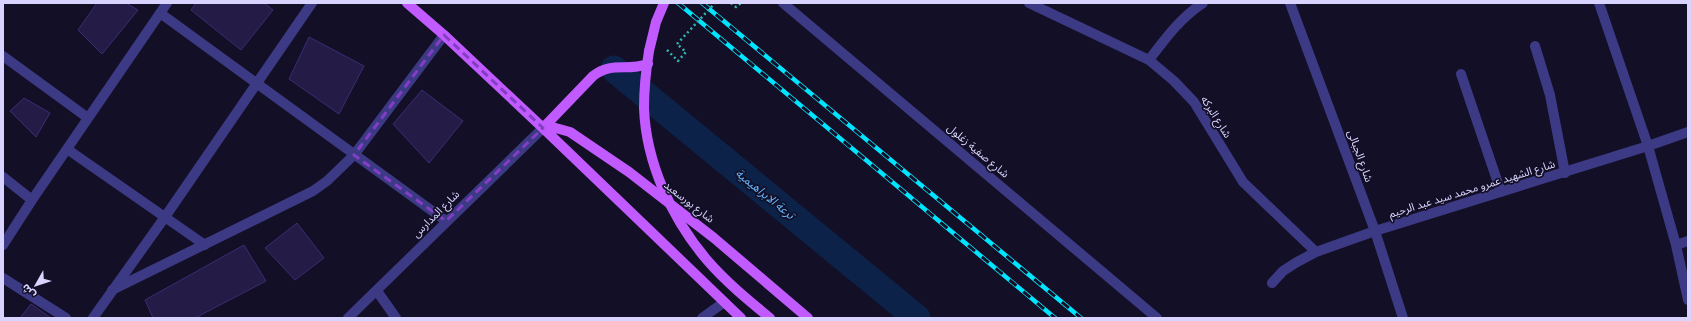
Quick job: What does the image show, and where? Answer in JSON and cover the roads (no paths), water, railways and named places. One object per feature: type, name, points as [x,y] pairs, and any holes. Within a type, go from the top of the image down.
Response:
[{"type":"main road","points":[[408,3],[543,128],[723,303],[741,318]]},
{"type":"main road","points":[[664,3],[656,22],[649,50],[645,80],[644,109],[647,138],[655,167],[664,192],[676,216],[703,255],[725,280],[770,318]]},
{"type":"main road","points":[[543,128],[564,105],[602,69],[612,66],[631,68],[648,64]]},
{"type":"main road","name":"شارع بورسعيد","points":[[543,128],[556,128],[570,132],[629,172],[714,238],[808,318]]},
{"type":"street","points":[[3,245],[32,200],[167,3]]},
{"type":"street","points":[[93,318],[165,217],[312,3]]},
{"type":"street","name":"شارع صفية زغلول","points":[[784,3],[1157,318]]},
{"type":"street","name":"شارع البركه","points":[[1029,3],[1149,60],[1174,81],[1194,102],[1243,182],[1316,252]]},
{"type":"street","points":[[1149,60],[1172,31],[1192,10],[1203,3]]},
{"type":"street","name":"شارع الجبالى","points":[[1290,3],[1375,231],[1403,318]]},
{"type":"street","points":[[1599,3],[1648,146],[1676,245],[1688,300]]},
{"type":"street","points":[[160,13],[446,221]]},
{"type":"street","points":[[112,290],[313,191],[327,181],[354,154],[444,35]]},
{"type":"street","points":[[1535,46],[1550,95],[1565,173]]},
{"type":"street","points":[[3,56],[88,118]]},
{"type":"street","points":[[1461,74],[1502,192]]},
{"type":"street","name":"شارع المدارس","points":[[348,318],[543,128]]},
{"type":"street","name":"شارع الشهيد عمرو محمد سيد عبد الرحيم","points":[[1272,283],[1283,271],[1316,252],[1375,231],[1565,173],[1688,132]]},
{"type":"street","points":[[67,149],[205,245]]},
{"type":"street","points":[[3,177],[32,200]]},
{"type":"street","points":[[1676,245],[1688,242]]},
{"type":"street","points":[[3,278],[66,318]]},
{"type":"street","points":[[377,290],[396,318]]},
{"type":"street","points":[[702,318],[723,303]]},
{"type":"waterway","name":"ترعة الابراهيمية","points":[[614,69],[917,318]]},
{"type":"railway","points":[[678,3],[1055,318]]},
{"type":"railway","points":[[702,3],[1081,318]]}]
